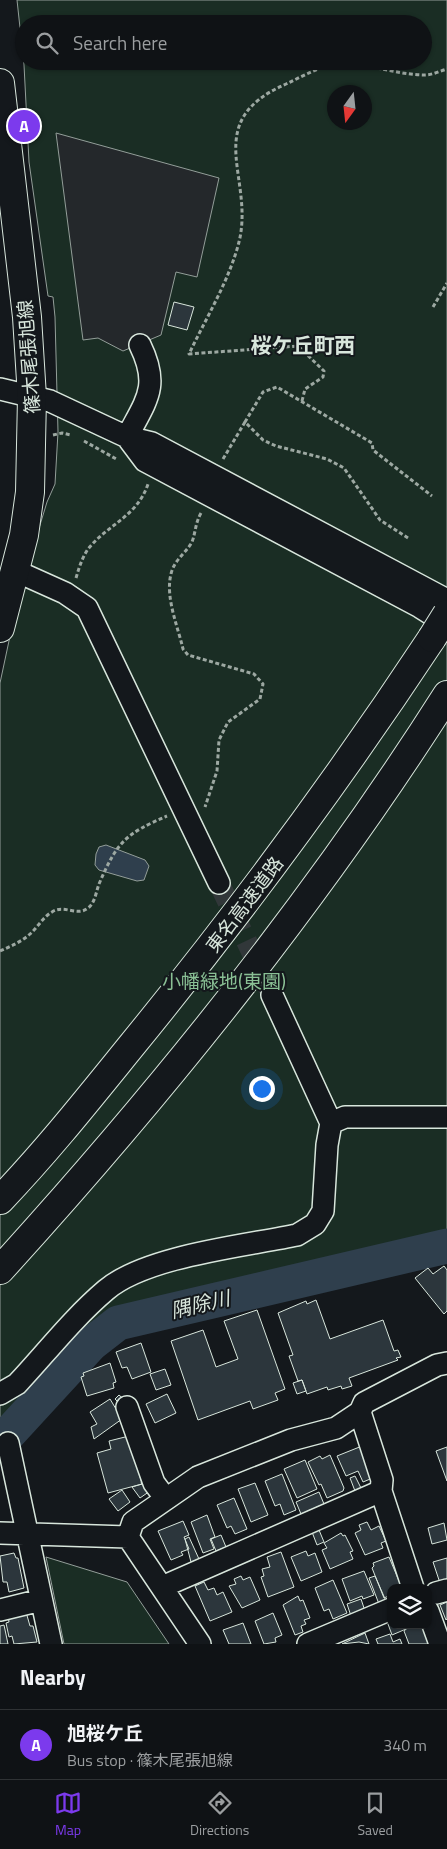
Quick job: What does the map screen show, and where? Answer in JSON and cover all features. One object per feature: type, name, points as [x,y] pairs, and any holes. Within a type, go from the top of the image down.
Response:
[{"type":"main road","name":"篠木尾張旭線","points":[[0,83],[27,317],[32,397],[30,492],[16,571],[0,628]]},
{"type":"main road","name":"東名高速道路","points":[[0,1200],[116,1065],[269,873],[360,747],[440,631],[447,614]]},
{"type":"main road","points":[[0,1270],[86,1174],[168,1076],[244,980],[333,864],[407,758],[447,696]]},
{"type":"street","points":[[127,437],[148,396],[152,377],[148,361],[140,345]]},
{"type":"street","points":[[0,389],[72,410],[127,437],[152,444],[447,600]]},
{"type":"street","points":[[127,437],[145,461],[420,607],[440,631]]},
{"type":"street","points":[[16,571],[74,598],[87,608],[219,883]]},
{"type":"street","points":[[0,1394],[17,1384],[106,1290],[136,1272],[163,1263],[298,1235],[316,1224],[323,1210],[327,1145],[331,1123],[272,995]]},
{"type":"street","points":[[331,1123],[345,1117],[447,1117]]},
{"type":"street","points":[[128,1537],[133,1522],[198,1477],[292,1440],[336,1428],[360,1412],[364,1404],[437,1365],[447,1363]]},
{"type":"street","points":[[127,1407],[154,1483],[166,1499]]},
{"type":"street","points":[[360,1412],[382,1480],[381,1491],[413,1584]]},
{"type":"street","points":[[8,1443],[51,1644]]},
{"type":"street","points":[[162,1588],[381,1491]]},
{"type":"street","points":[[0,1533],[128,1537]]},
{"type":"street","points":[[128,1537],[200,1644]]},
{"type":"street","points":[[437,1598],[440,1644]]},
{"type":"street","points":[[0,1610],[42,1600]]},
{"type":"street","points":[[308,1644],[387,1611]]},
{"type":"path","points":[[389,70],[427,75],[447,69]]},
{"type":"path","points":[[302,401],[304,389],[323,377],[324,371],[298,346],[189,354],[230,267],[239,241],[241,216],[236,135],[240,119],[251,106],[269,92],[319,70]]},
{"type":"path","points":[[433,307],[447,283]]},
{"type":"path","points":[[214,476],[244,422],[264,392],[277,387],[372,443],[373,450],[432,496]]},
{"type":"path","points":[[244,422],[263,440],[276,446],[327,459],[344,468],[380,520],[408,538]]},
{"type":"path","points":[[74,598],[76,578],[82,560],[89,548],[114,525],[134,511],[141,501],[150,477]]},
{"type":"path","points":[[193,829],[205,806],[216,771],[219,740],[228,722],[260,699],[263,684],[254,674],[188,654],[184,649],[170,591],[171,574],[177,560],[192,542],[195,523],[206,506]]},
{"type":"path","points":[[0,951],[19,942],[52,912],[61,908],[80,912],[88,909],[93,903],[103,875],[119,845],[141,827],[184,810]]},
{"type":"green space","name":"小幡緑地(東園)","points":[[17,0],[447,0],[447,1252],[92,1333],[0,1431],[0,683],[19,594],[47,502],[55,484],[58,432],[55,317],[53,297],[48,296],[29,162],[24,70],[432,70],[432,15],[19,15]]},
{"type":"green space","points":[[46,1557],[127,1582],[169,1644],[64,1644]]},
{"type":"shaded area","points":[[56,133],[219,178],[197,277],[176,272],[161,335],[123,351],[98,338],[83,340]]},
{"type":"water","points":[[106,845],[145,860],[149,866],[144,880],[137,881],[99,870],[95,865],[96,854],[99,847]]},
{"type":"building","points":[[174,302],[194,307],[187,330],[168,325]]},
{"type":"building","points":[[444,1266],[447,1270],[447,1311],[444,1314],[415,1278],[428,1268],[433,1274]]},
{"type":"building","points":[[316,1300],[330,1339],[383,1320],[394,1351],[398,1350],[401,1357],[396,1358],[398,1360],[349,1378],[352,1386],[342,1389],[341,1386],[328,1390],[327,1387],[307,1394],[302,1380],[298,1381],[289,1356],[293,1355],[278,1313],[306,1301],[307,1304]]},
{"type":"building","points":[[257,1310],[285,1389],[275,1393],[278,1400],[253,1409],[250,1401],[198,1420],[171,1341],[203,1330],[216,1367],[238,1359],[224,1321]]},
{"type":"building","points":[[141,1343],[151,1372],[132,1379],[127,1367],[122,1368],[116,1352]]},
{"type":"building","points":[[110,1363],[116,1382],[113,1383],[114,1388],[87,1396],[81,1377],[84,1376],[83,1373]]},
{"type":"building","points":[[165,1369],[171,1385],[156,1390],[150,1374]]},
{"type":"building","points":[[302,1380],[306,1391],[297,1394],[293,1383]]},
{"type":"building","points":[[167,1394],[176,1413],[155,1423],[146,1404]]},
{"type":"building","points":[[119,1395],[127,1402],[123,1407],[115,1399]]},
{"type":"building","points":[[110,1399],[122,1419],[94,1439],[91,1427],[97,1424],[90,1412]]},
{"type":"building","points":[[129,1436],[142,1484],[108,1493],[97,1453],[111,1449],[109,1441]]},
{"type":"building","points":[[362,1446],[375,1477],[363,1482],[358,1471],[346,1476],[337,1456]]},
{"type":"building","points":[[447,1447],[447,1481],[436,1451]]},
{"type":"building","points":[[330,1455],[344,1488],[343,1491],[327,1498],[308,1462],[320,1456],[322,1459]]},
{"type":"building","points":[[305,1460],[317,1489],[297,1498],[284,1469]]},
{"type":"building","points":[[282,1474],[296,1510],[284,1515],[280,1504],[275,1506],[265,1481]]},
{"type":"building","points":[[355,1476],[361,1488],[355,1491],[350,1478]]},
{"type":"building","points":[[145,1479],[150,1491],[140,1498],[132,1487],[142,1484],[141,1482]]},
{"type":"building","points":[[255,1483],[268,1515],[251,1522],[238,1489]]},
{"type":"building","points":[[122,1490],[130,1502],[118,1511],[109,1499]]},
{"type":"building","points":[[319,1492],[324,1504],[301,1514],[296,1502]]},
{"type":"building","points":[[234,1498],[247,1529],[235,1534],[231,1526],[227,1528],[217,1505]]},
{"type":"building","points":[[207,1515],[215,1537],[210,1539],[214,1549],[203,1553],[191,1522]]},
{"type":"building","points":[[183,1521],[189,1535],[184,1537],[189,1549],[181,1552],[183,1555],[171,1560],[158,1531]]},
{"type":"building","points":[[367,1522],[371,1530],[379,1526],[386,1541],[381,1543],[383,1548],[365,1555],[355,1533],[361,1530],[359,1525]]},
{"type":"building","points":[[444,1523],[447,1540],[432,1544],[428,1528]]},
{"type":"building","points":[[319,1530],[324,1542],[317,1545],[312,1532]]},
{"type":"building","points":[[341,1533],[343,1536],[345,1535],[353,1551],[350,1552],[353,1559],[330,1569],[322,1550],[327,1548],[324,1543]]},
{"type":"building","points":[[221,1535],[226,1547],[216,1551],[211,1539]]},
{"type":"building","points":[[189,1537],[199,1559],[191,1562],[185,1539]]},
{"type":"building","points":[[306,1551],[308,1556],[315,1553],[322,1572],[301,1581],[291,1557]]},
{"type":"building","points":[[281,1552],[294,1587],[268,1597],[261,1577],[264,1576],[262,1569],[270,1567],[267,1557]]},
{"type":"building","points":[[14,1553],[16,1558],[18,1558],[24,1588],[9,1592],[7,1582],[3,1582],[0,1556]]},
{"type":"building","points":[[389,1557],[400,1584],[387,1584],[387,1597],[384,1598],[372,1568],[374,1566],[373,1563]]},
{"type":"building","points":[[447,1558],[447,1581],[440,1583],[433,1562]]},
{"type":"building","points":[[364,1571],[374,1595],[363,1599],[362,1596],[350,1601],[342,1579]]},
{"type":"building","points":[[241,1576],[243,1580],[250,1577],[260,1600],[242,1608],[229,1586],[236,1584],[234,1579]]},
{"type":"building","points":[[375,1576],[386,1601],[379,1604],[369,1578]]},
{"type":"building","points":[[333,1580],[347,1613],[333,1619],[329,1609],[324,1611],[315,1588]]},
{"type":"building","points":[[204,1582],[208,1590],[214,1588],[217,1595],[223,1592],[232,1612],[210,1621],[195,1586]]},
{"type":"building","points":[[298,1596],[300,1601],[303,1600],[310,1618],[304,1620],[306,1624],[301,1626],[303,1632],[295,1635],[283,1605]]},
{"type":"building","points":[[361,1599],[365,1611],[351,1616],[347,1604]]},
{"type":"building","points":[[447,1602],[447,1619],[446,1620],[440,1605]]},
{"type":"building","points":[[26,1612],[30,1626],[33,1626],[37,1642],[14,1644],[12,1636],[9,1637],[6,1623],[9,1622],[8,1616]]},
{"type":"building","points":[[273,1613],[282,1635],[275,1638],[276,1642],[264,1644],[255,1621]]},
{"type":"building","points":[[243,1623],[251,1644],[229,1644],[223,1630]]},
{"type":"building","points":[[4,1625],[8,1644],[0,1644],[0,1626]]},
{"type":"building","points":[[390,1629],[406,1629],[392,1635]]},
{"type":"building","points":[[406,1629],[426,1629],[432,1644],[409,1644],[404,1631]]},
{"type":"building","points":[[365,1633],[369,1644],[359,1642],[342,1644]]},
{"type":"building","points":[[390,1634],[393,1642],[400,1639],[402,1644],[378,1644],[376,1639]]},
{"type":"waterway","name":"隅除川","points":[[0,1443],[91,1344],[118,1323],[447,1246]]},
{"type":"tunnel","points":[[219,883],[272,995]]},
{"type":"place","name":"旭桜ケ丘","points":[[24,126]]},
{"type":"district","name":"桜ケ丘町西","points":[[303,345]]}]
